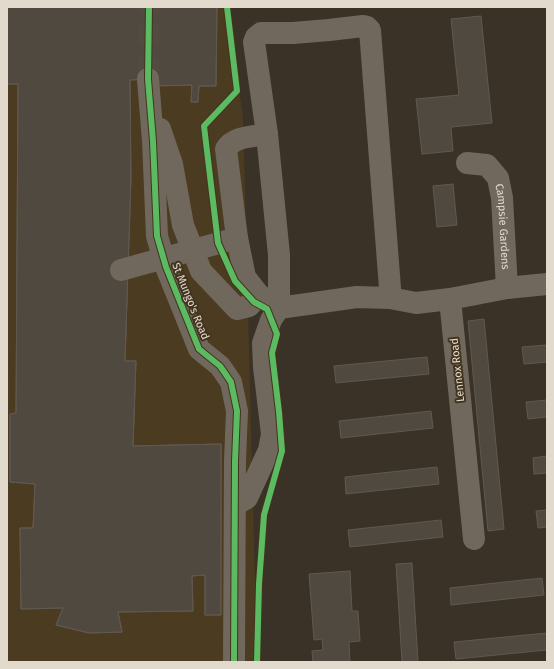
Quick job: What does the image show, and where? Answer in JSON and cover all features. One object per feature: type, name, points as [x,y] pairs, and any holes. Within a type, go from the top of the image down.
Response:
[{"type":"street","points":[[235,505],[247,498],[269,450],[272,434],[264,367],[263,343],[271,320],[279,308],[279,255],[267,134],[254,42],[256,37],[261,33],[300,32],[363,26],[370,30],[390,298]]},
{"type":"street","name":"St Mungo's Road","points":[[148,79],[154,141],[157,236],[166,267],[199,349],[220,366],[231,382],[237,411],[235,461],[234,662]]},
{"type":"street","points":[[150,101],[172,164],[183,225],[201,270],[237,308],[249,306],[259,295]]},
{"type":"street","points":[[267,134],[234,140],[226,149],[237,238],[245,277],[259,295],[279,308],[357,297],[390,298],[416,303],[450,299],[507,288],[547,284]]},
{"type":"street","name":"Campsie Gardens","points":[[467,163],[487,165],[498,178],[502,198],[507,288]]},
{"type":"street","points":[[121,270],[237,238]]},
{"type":"street","name":"Lennox Road","points":[[450,299],[474,539]]},
{"type":"shaded area","points":[[7,7],[227,7],[243,117],[257,662],[7,662]]},
{"type":"building","points":[[7,7],[217,7],[216,86],[199,86],[198,102],[191,102],[192,85],[154,86],[148,79],[130,80],[131,178],[125,361],[136,361],[133,446],[221,444],[221,615],[205,615],[205,575],[192,576],[193,611],[118,612],[122,632],[89,633],[56,625],[63,608],[21,609],[20,528],[33,528],[35,484],[10,482],[10,414],[16,413],[18,84],[7,84]]},
{"type":"building","points":[[7,7],[217,7],[216,86],[199,86],[198,102],[191,102],[192,85],[154,86],[148,79],[130,80],[131,178],[125,361],[136,361],[133,446],[221,444],[221,615],[205,615],[205,575],[192,576],[193,611],[118,612],[122,632],[89,633],[56,625],[63,608],[21,609],[20,528],[33,528],[35,484],[10,482],[10,414],[16,413],[18,84],[7,84]]},
{"type":"building","points":[[481,16],[492,123],[451,127],[453,151],[422,154],[416,99],[459,95],[451,19]]},
{"type":"building","points":[[453,184],[457,225],[437,227],[433,186]]},
{"type":"building","points":[[484,319],[504,529],[488,531],[468,321]]},
{"type":"building","points":[[547,345],[547,362],[524,364],[522,347]]},
{"type":"building","points":[[427,357],[429,374],[336,383],[334,366]]},
{"type":"building","points":[[547,400],[547,417],[528,419],[526,402]]},
{"type":"building","points":[[431,411],[433,428],[341,438],[339,421]]},
{"type":"building","points":[[547,456],[547,473],[534,474],[533,458]]},
{"type":"building","points":[[437,467],[439,484],[346,494],[345,477]]},
{"type":"building","points":[[547,510],[547,527],[538,528],[536,511]]},
{"type":"building","points":[[441,520],[443,537],[350,547],[348,530]]},
{"type":"building","points":[[412,563],[418,662],[402,662],[396,564]]},
{"type":"building","points":[[350,571],[352,611],[358,611],[360,641],[349,642],[350,662],[313,662],[312,651],[323,650],[322,639],[314,640],[309,574]]},
{"type":"building","points":[[542,578],[544,595],[451,605],[450,588]]},
{"type":"building","points":[[547,633],[547,650],[456,659],[454,642]]},
{"type":"tunnel","points":[[148,79],[149,7]]},
{"type":"cycle path","points":[[149,7],[148,79],[153,141],[157,236],[166,267],[199,349],[220,366],[231,382],[237,411],[235,461],[234,662]]},
{"type":"cycle path","points":[[227,7],[237,91],[204,126],[218,243],[235,281],[254,302],[267,309],[277,334],[272,353],[282,451],[264,515],[259,584],[257,662]]}]
